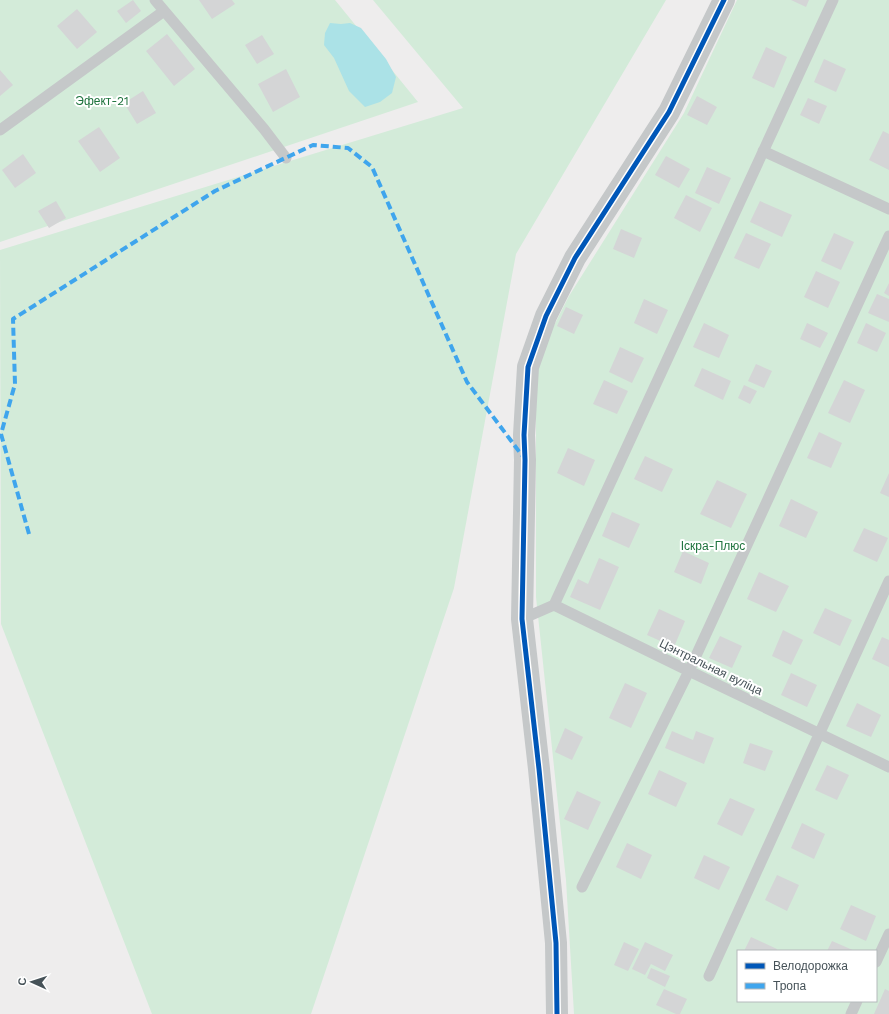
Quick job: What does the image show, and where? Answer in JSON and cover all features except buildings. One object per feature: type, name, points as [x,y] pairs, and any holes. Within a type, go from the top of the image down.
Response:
[{"type":"street","points":[[557,1014],[556,943],[539,769],[522,619],[525,460],[524,435],[528,366],[546,316],[575,258],[669,112],[724,0]]},
{"type":"lane","points":[[155,0],[264,129],[286,158]]},
{"type":"lane","points":[[522,619],[554,605],[834,0]]},
{"type":"lane","points":[[0,130],[164,11]]},
{"type":"lane","points":[[763,151],[889,209]]},
{"type":"lane","points":[[582,887],[689,671],[889,236]]},
{"type":"lane","points":[[709,976],[889,581]]},
{"type":"lane","name":"Цэнтральная вуліца","points":[[554,605],[889,767]]},
{"type":"lane","points":[[877,960],[889,934]]},
{"type":"lane","points":[[851,1014],[857,1002]]},
{"type":"green space","name":"Эфект-21","points":[[0,0],[335,0],[418,102],[0,242]]},
{"type":"green space","points":[[373,0],[666,0],[516,254],[454,588],[311,1014],[152,1014],[1,624],[0,250],[463,108]]},
{"type":"green space","name":"Іскра-Плюс","points":[[737,0],[889,0],[889,1014],[574,1014],[566,880],[536,597],[536,377],[544,345],[569,296],[684,113]]},
{"type":"water","points":[[330,23],[350,23],[361,28],[386,59],[396,77],[392,93],[380,102],[365,107],[349,91],[334,58],[324,45],[325,33]]},
{"type":"marked path","points":[[29,534],[1,434],[15,384],[13,319],[215,191],[313,145],[348,148],[372,167],[467,382],[524,458]]},
{"type":"cycle path","points":[[557,1014],[556,943],[539,769],[522,619],[525,460],[524,435],[528,367],[546,316],[575,258],[669,112],[724,0]]}]
